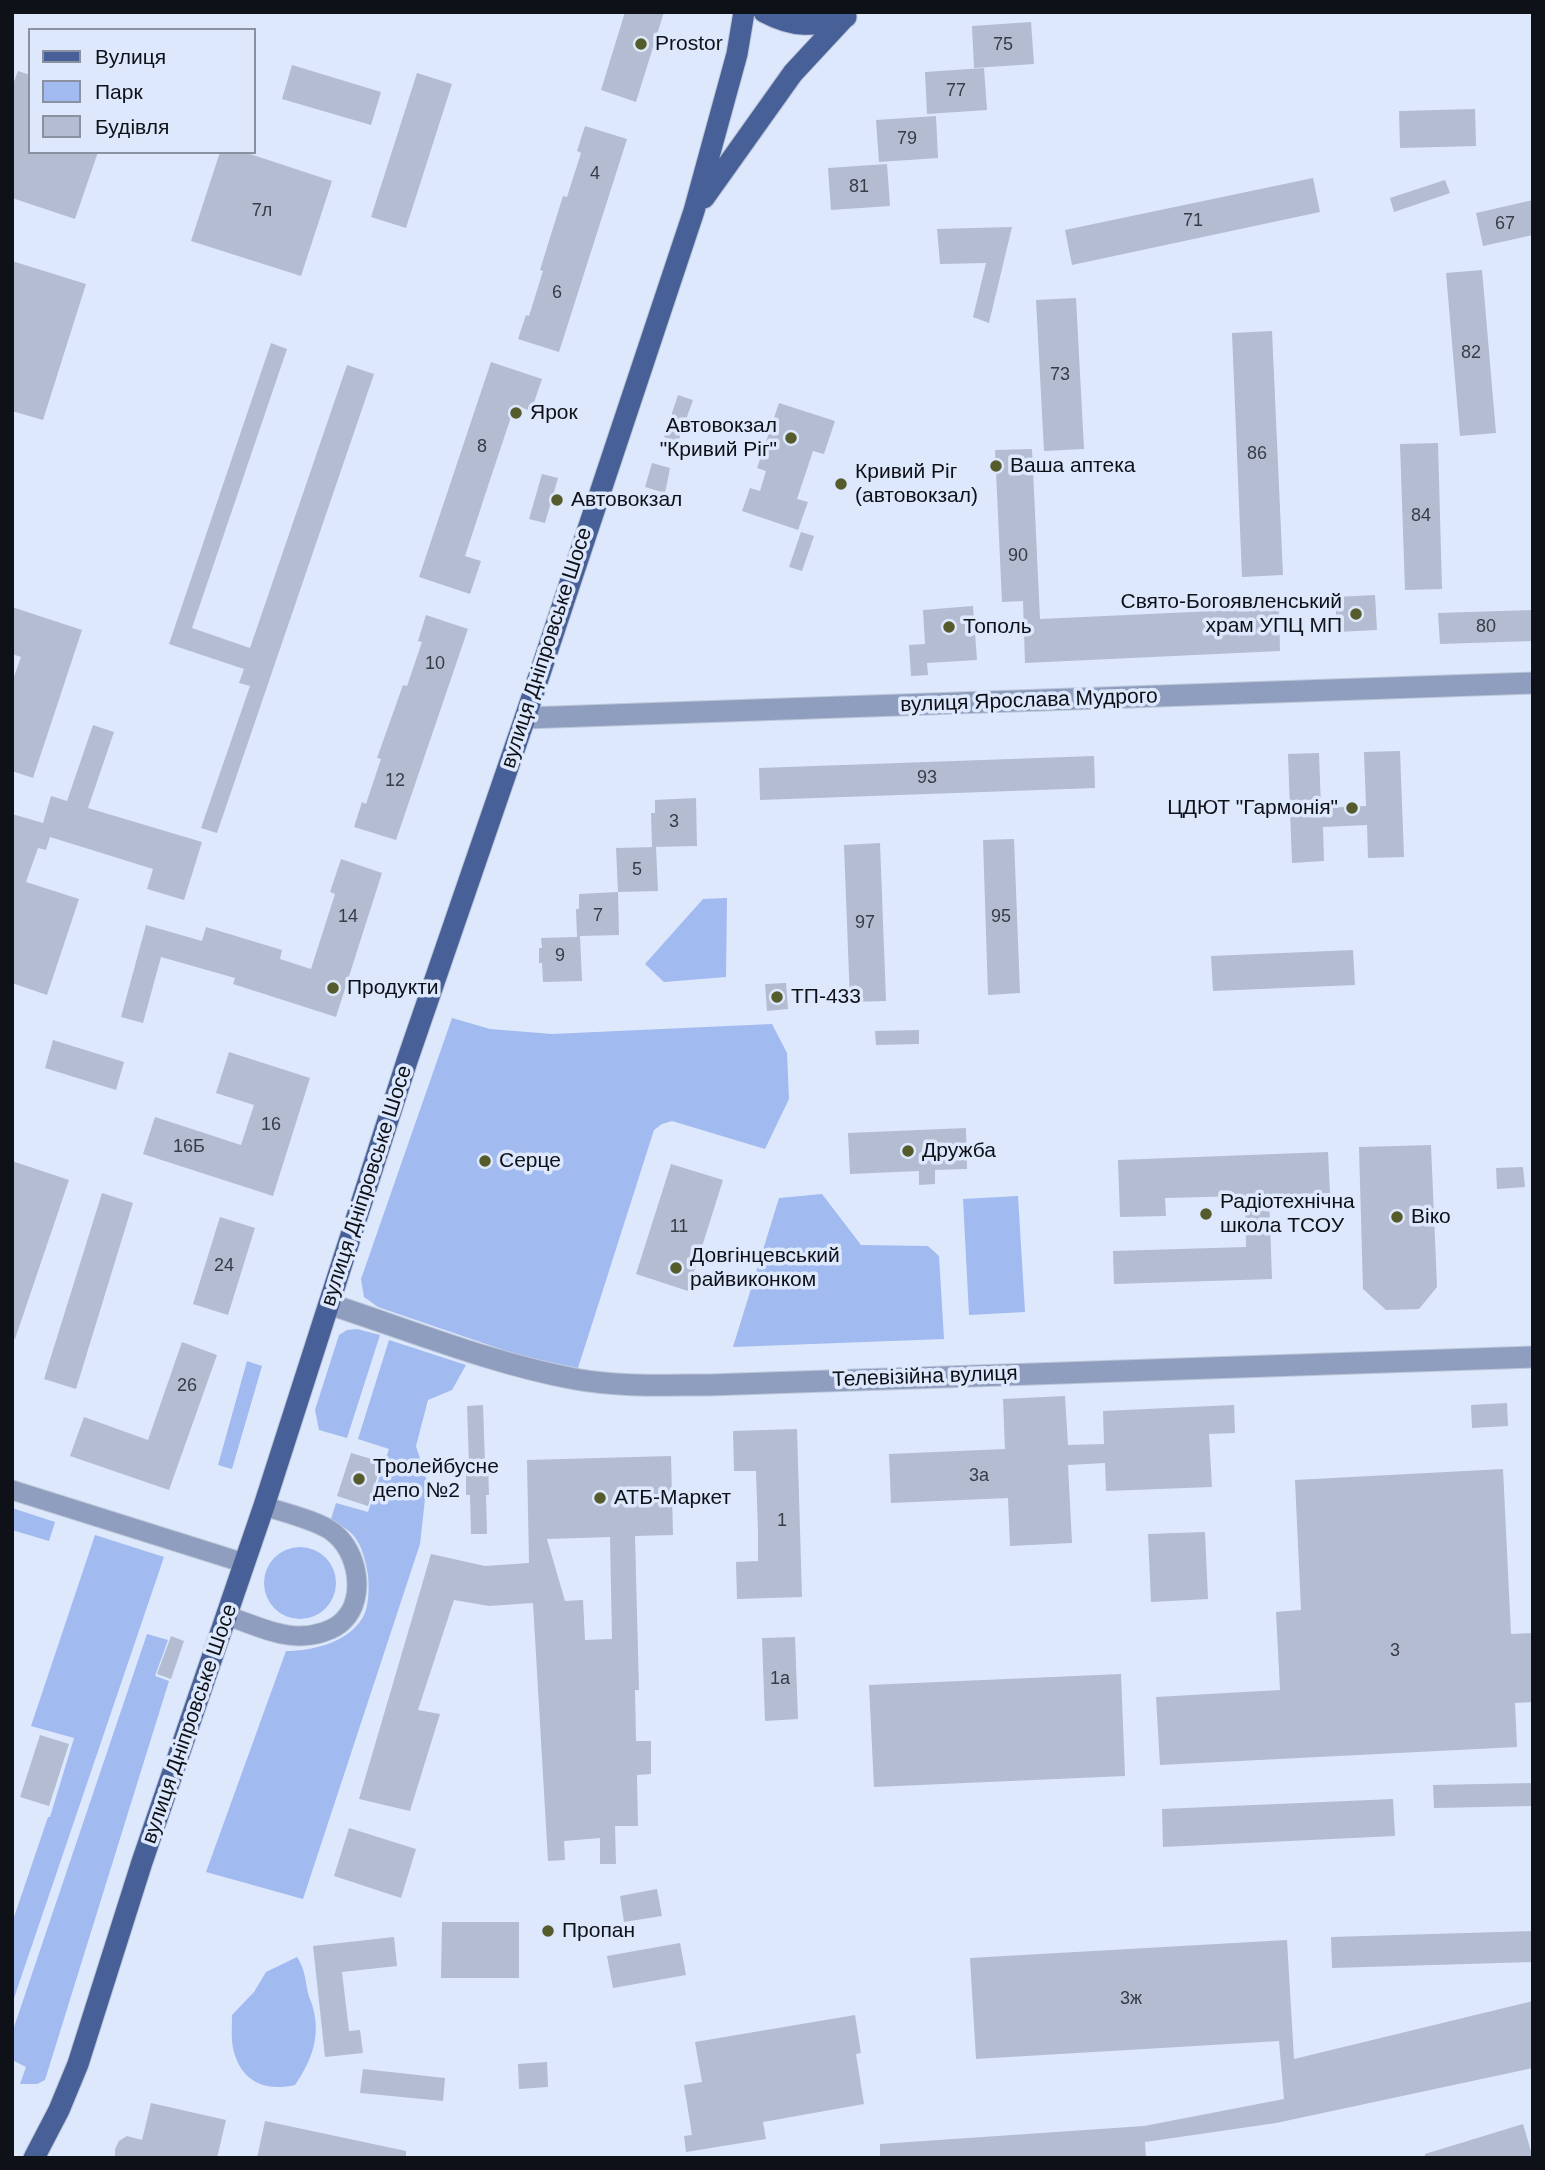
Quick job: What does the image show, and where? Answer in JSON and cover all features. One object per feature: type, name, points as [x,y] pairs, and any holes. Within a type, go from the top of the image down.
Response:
[{"type":"main road","points":[[694,211],[737,54],[744,12]]},
{"type":"main road","points":[[764,12],[778,20],[812,25],[849,15]]},
{"type":"main road","points":[[694,211],[793,73],[849,15]]},
{"type":"main road","name":"вулиця Дніпровське Шосе","points":[[34,2158],[60,2110],[78,2063],[142,1862],[264,1506],[407,1061],[694,211]]},
{"type":"street","name":"вулиця Ярослава Мудрого","points":[[524,718],[1533,683]]},
{"type":"street","name":"Телевізійна вулиця","points":[[329,1304],[518,1366],[576,1379],[615,1384],[709,1385],[1533,1357]]},
{"type":"street","points":[[12,1490],[244,1563]]},
{"type":"street","points":[[227,1616],[269,1630],[299,1636],[319,1633],[337,1626],[353,1607],[356,1576],[354,1562],[344,1543],[326,1527],[264,1506]]},
{"type":"green space","points":[[727,898],[726,977],[664,982],[645,964],[703,899]]},
{"type":"green space","points":[[452,1018],[490,1029],[552,1034],[772,1024],[787,1053],[789,1099],[765,1149],[672,1121],[654,1130],[578,1368],[521,1356],[378,1307],[364,1297],[361,1279]]},
{"type":"green space","points":[[822,1194],[861,1245],[928,1246],[939,1256],[944,1339],[733,1347],[779,1198]]},
{"type":"green space","points":[[1018,1196],[1025,1312],[969,1315],[963,1199]]},
{"type":"green space","points":[[357,1329],[380,1335],[347,1438],[319,1430],[315,1410],[339,1335],[347,1330]]},
{"type":"green space","points":[[389,1340],[466,1365],[452,1390],[428,1400],[416,1446],[427,1481],[420,1544],[303,1899],[206,1872],[286,1651],[331,1643],[351,1631],[365,1613],[369,1584],[363,1554],[353,1535],[331,1519],[336,1503],[368,1512],[389,1449],[358,1439]]},
{"type":"green space","points":[[247,1361],[262,1366],[232,1469],[218,1465]]},
{"type":"green space","points":[[12,1508],[55,1522],[49,1541],[12,1530]]},
{"type":"green space","points":[[95,1535],[164,1557],[12,2004],[12,1923],[50,1817],[74,1738],[31,1726]]},
{"type":"green space","points":[[307,1547],[326,1557],[334,1569],[334,1597],[326,1609],[314,1617],[293,1619],[274,1609],[266,1597],[264,1576],[274,1557],[286,1549]]},
{"type":"green space","points":[[147,1634],[168,1640],[155,1676],[169,1681],[45,2080],[37,2084],[20,2084],[26,2067],[12,2060],[12,2033]]},
{"type":"green space","points":[[297,1957],[313,2006],[315,2039],[306,2067],[295,2085],[273,2087],[255,2082],[241,2069],[232,2044],[232,2015],[254,1992],[266,1972]]},
{"type":"building","points":[[625,12],[664,12],[636,102],[601,90]]},
{"type":"building","points":[[1031,22],[1034,64],[974,68],[972,26]]},
{"type":"building","points":[[292,65],[381,92],[371,125],[282,99]]},
{"type":"building","points":[[984,68],[987,110],[927,114],[925,72]]},
{"type":"building","points":[[18,71],[28,74],[28,154],[97,154],[75,219],[12,198],[12,87]]},
{"type":"building","points":[[417,73],[452,84],[406,228],[371,217]]},
{"type":"building","points":[[1475,109],[1476,146],[1400,148],[1399,111]]},
{"type":"building","points":[[936,116],[938,158],[879,162],[876,120]]},
{"type":"building","points":[[585,126],[627,139],[559,352],[518,339],[526,315],[529,316],[563,196],[567,197],[581,153],[577,151]]},
{"type":"building","points":[[219,154],[250,154],[332,181],[301,276],[191,241]]},
{"type":"building","points":[[887,164],[890,206],[831,210],[828,168]]},
{"type":"building","points":[[1313,178],[1320,212],[1072,265],[1065,230]]},
{"type":"building","points":[[1445,180],[1450,193],[1394,212],[1390,198]]},
{"type":"building","points":[[1533,200],[1533,235],[1483,246],[1476,213]]},
{"type":"building","points":[[1012,227],[989,323],[973,317],[986,263],[940,264],[937,229]]},
{"type":"building","points":[[12,261],[86,284],[43,420],[12,411]]},
{"type":"building","points":[[1482,270],[1496,433],[1460,436],[1446,273]]},
{"type":"building","points":[[1076,298],[1084,449],[1044,451],[1036,300]]},
{"type":"building","points":[[1272,331],[1283,575],[1242,577],[1232,333]]},
{"type":"building","points":[[271,343],[287,349],[192,628],[250,648],[347,365],[374,374],[217,833],[201,828],[250,686],[239,683],[244,669],[169,644]]},
{"type":"building","points":[[491,362],[542,379],[531,411],[515,405],[465,556],[481,561],[470,594],[419,577]]},
{"type":"building","points":[[678,395],[693,400],[678,442],[664,437]]},
{"type":"building","points":[[779,403],[835,421],[824,454],[813,451],[797,499],[808,502],[798,530],[742,511],[750,488],[760,491],[766,471],[757,468]]},
{"type":"building","points":[[1438,443],[1442,589],[1405,590],[1400,444]]},
{"type":"building","points":[[1032,449],[1040,619],[1279,608],[1280,651],[1025,663],[1023,601],[1002,602],[995,450]]},
{"type":"building","points":[[652,463],[670,468],[665,493],[645,487]]},
{"type":"building","points":[[542,474],[558,478],[545,523],[529,519]]},
{"type":"building","points":[[801,532],[814,536],[802,571],[789,567]]},
{"type":"building","name":"Свято-Богоявленський храм УПЦ МП","points":[[1375,595],[1377,630],[1337,632],[1335,597]]},
{"type":"building","name":"Тополь","points":[[973,606],[977,660],[927,663],[928,675],[911,676],[909,645],[925,644],[923,610]]},
{"type":"building","points":[[12,607],[82,630],[33,778],[12,771],[12,682],[21,657],[12,654]]},
{"type":"building","points":[[1533,610],[1533,641],[1440,644],[1438,613]]},
{"type":"building","points":[[426,615],[468,629],[396,840],[354,827],[362,802],[366,804],[381,759],[377,758],[403,685],[407,686],[422,642],[418,641]]},
{"type":"building","points":[[93,725],[114,732],[88,808],[202,842],[184,900],[147,889],[153,869],[50,837],[46,850],[38,848],[26,882],[79,899],[47,995],[12,983],[12,814],[43,823],[51,796],[67,801]]},
{"type":"building","points":[[1400,751],[1404,857],[1368,858],[1367,825],[1323,827],[1324,861],[1292,863],[1288,754],[1319,753],[1321,808],[1366,806],[1364,752]]},
{"type":"building","points":[[1094,756],[1095,788],[760,800],[759,768]]},
{"type":"building","points":[[696,798],[697,846],[652,847],[651,813],[655,813],[655,800]]},
{"type":"building","points":[[1014,839],[1020,993],[988,995],[983,840]]},
{"type":"building","points":[[880,843],[886,1001],[850,1002],[844,845]]},
{"type":"building","points":[[656,847],[658,891],[618,892],[616,848]]},
{"type":"building","points":[[341,859],[382,873],[336,1017],[233,984],[235,978],[161,957],[143,1023],[121,1017],[146,925],[202,941],[206,927],[282,950],[280,959],[311,969],[335,894],[330,892]]},
{"type":"building","points":[[618,892],[619,935],[580,936],[582,981],[543,982],[542,963],[539,963],[541,938],[577,937],[576,909],[579,909],[579,894]]},
{"type":"building","points":[[1353,950],[1355,985],[1213,991],[1211,956]]},
{"type":"building","name":"ТП-433","points":[[786,983],[788,1009],[767,1011],[765,984]]},
{"type":"building","points":[[919,1030],[919,1044],[876,1045],[875,1031]]},
{"type":"building","points":[[53,1040],[124,1062],[116,1090],[45,1068]]},
{"type":"building","points":[[229,1052],[310,1078],[273,1196],[143,1154],[155,1117],[241,1145],[254,1105],[216,1093]]},
{"type":"building","name":"Дружба","points":[[966,1128],[967,1169],[935,1170],[935,1184],[919,1185],[919,1171],[850,1174],[848,1133]]},
{"type":"building","name":"Віко","points":[[1431,1145],[1437,1287],[1419,1309],[1386,1310],[1363,1289],[1359,1147]]},
{"type":"building","points":[[1328,1152],[1330,1193],[1269,1195],[1272,1279],[1114,1284],[1113,1251],[1246,1247],[1245,1196],[1165,1198],[1166,1216],[1120,1217],[1118,1160]]},
{"type":"building","points":[[12,1161],[69,1180],[15,1339],[12,1339]]},
{"type":"building","points":[[671,1164],[723,1180],[688,1291],[636,1274]]},
{"type":"building","points":[[1523,1167],[1525,1187],[1497,1189],[1496,1168]]},
{"type":"building","points":[[102,1193],[133,1203],[76,1389],[44,1379]]},
{"type":"building","points":[[220,1217],[255,1228],[228,1315],[193,1304]]},
{"type":"building","points":[[182,1342],[217,1355],[169,1490],[70,1456],[84,1417],[148,1440]]},
{"type":"building","points":[[1065,1396],[1068,1445],[1104,1444],[1103,1411],[1234,1405],[1235,1433],[1209,1434],[1212,1487],[1106,1491],[1105,1463],[1068,1465],[1072,1543],[1010,1546],[1008,1498],[891,1503],[889,1454],[1005,1449],[1003,1399]]},
{"type":"building","points":[[1507,1403],[1508,1426],[1472,1428],[1471,1405]]},
{"type":"building","points":[[483,1405],[489,1495],[486,1495],[487,1534],[471,1534],[470,1495],[466,1495],[466,1464],[469,1464],[467,1406]]},
{"type":"building","points":[[797,1429],[802,1597],[737,1599],[736,1562],[758,1561],[758,1533],[756,1471],[734,1471],[733,1431]]},
{"type":"building","name":"Тролейбусне депо №2","points":[[351,1453],[382,1462],[368,1506],[337,1496]]},
{"type":"building","points":[[671,1456],[673,1535],[635,1536],[639,1690],[635,1690],[636,1741],[651,1741],[651,1774],[637,1775],[638,1826],[615,1826],[616,1864],[600,1864],[600,1838],[564,1841],[565,1860],[548,1861],[533,1603],[489,1606],[454,1600],[418,1710],[440,1714],[410,1811],[359,1799],[431,1554],[485,1566],[529,1563],[527,1460]],"holes":[[[610,1537],[612,1639],[585,1640],[583,1600],[565,1601],[547,1539]]]},
{"type":"building","points":[[1503,1469],[1511,1634],[1533,1633],[1533,1702],[1515,1703],[1517,1747],[1160,1765],[1156,1697],[1280,1690],[1276,1612],[1301,1610],[1295,1480]]},
{"type":"building","points":[[1205,1532],[1208,1599],[1151,1602],[1148,1534]]},
{"type":"building","points":[[171,1636],[184,1641],[171,1679],[157,1674]]},
{"type":"building","points":[[795,1637],[798,1719],[765,1721],[762,1638]]},
{"type":"building","points":[[1121,1674],[1125,1776],[874,1787],[869,1685]]},
{"type":"building","points":[[40,1735],[69,1744],[49,1806],[20,1797]]},
{"type":"building","points":[[1532,1783],[1532,1806],[1434,1808],[1433,1785]]},
{"type":"building","points":[[1393,1799],[1395,1836],[1163,1847],[1162,1809]]},
{"type":"building","points":[[349,1828],[416,1849],[401,1898],[334,1876]]},
{"type":"building","points":[[657,1889],[662,1916],[624,1922],[620,1896]]},
{"type":"building","points":[[442,1922],[519,1922],[519,1978],[441,1978]]},
{"type":"building","points":[[1533,1931],[1533,1962],[1332,1968],[1331,1937]]},
{"type":"building","points":[[394,1937],[397,1966],[342,1972],[349,2031],[360,2030],[363,2053],[325,2057],[313,1946]]},
{"type":"building","points":[[1287,1940],[1294,2059],[1533,2001],[1533,2068],[1276,2123],[1145,2142],[1146,2158],[880,2158],[880,2144],[1144,2126],[1284,2099],[1279,2041],[976,2059],[970,1958]]},
{"type":"building","points":[[680,1943],[686,1975],[613,1988],[607,1956]]},
{"type":"building","points":[[855,2015],[861,2053],[856,2054],[864,2104],[763,2122],[766,2139],[686,2152],[684,2136],[692,2135],[684,2085],[702,2082],[695,2042]]},
{"type":"building","points":[[547,2062],[548,2087],[519,2089],[518,2064]]},
{"type":"building","points":[[363,2069],[445,2078],[443,2101],[360,2093]]},
{"type":"building","points":[[151,2103],[226,2120],[217,2158],[115,2158],[119,2141],[127,2136],[142,2140]]},
{"type":"building","points":[[265,2121],[406,2151],[406,2158],[257,2158]]},
{"type":"building","points":[[1523,2124],[1533,2158],[1425,2158],[1425,2154]]},
{"type":"place","name":"Prostor","points":[[641,44]]},
{"type":"place","name":"Ярок","points":[[516,413]]},
{"type":"place","name":"Автовокзал \"Кривий Ріг\"","points":[[791,438]]},
{"type":"place","name":"Ваша аптека","points":[[996,466]]},
{"type":"place","name":"Кривий Ріг (автовокзал)","points":[[841,484]]},
{"type":"place","name":"Автовокзал","points":[[557,500]]},
{"type":"place","name":"Свято-Богоявленський храм УПЦ МП","points":[[1356,614]]},
{"type":"place","name":"Тополь","points":[[949,627]]},
{"type":"place","name":"ЦДЮТ \"Гармонія\"","points":[[1352,808]]},
{"type":"place","name":"Продукти","points":[[333,988]]},
{"type":"place","name":"ТП-433","points":[[777,997]]},
{"type":"place","name":"Дружба","points":[[908,1151]]},
{"type":"place","name":"Серце","points":[[485,1161]]},
{"type":"place","name":"Радіотехнічна школа ТСОУ","points":[[1206,1214]]},
{"type":"place","name":"Віко","points":[[1397,1217]]},
{"type":"place","name":"Довгінцевський райвиконком","points":[[676,1268]]},
{"type":"place","name":"Тролейбусне депо №2","points":[[359,1479]]},
{"type":"place","name":"АТБ-Маркет","points":[[600,1498]]},
{"type":"place","name":"Пропан","points":[[548,1931]]}]
